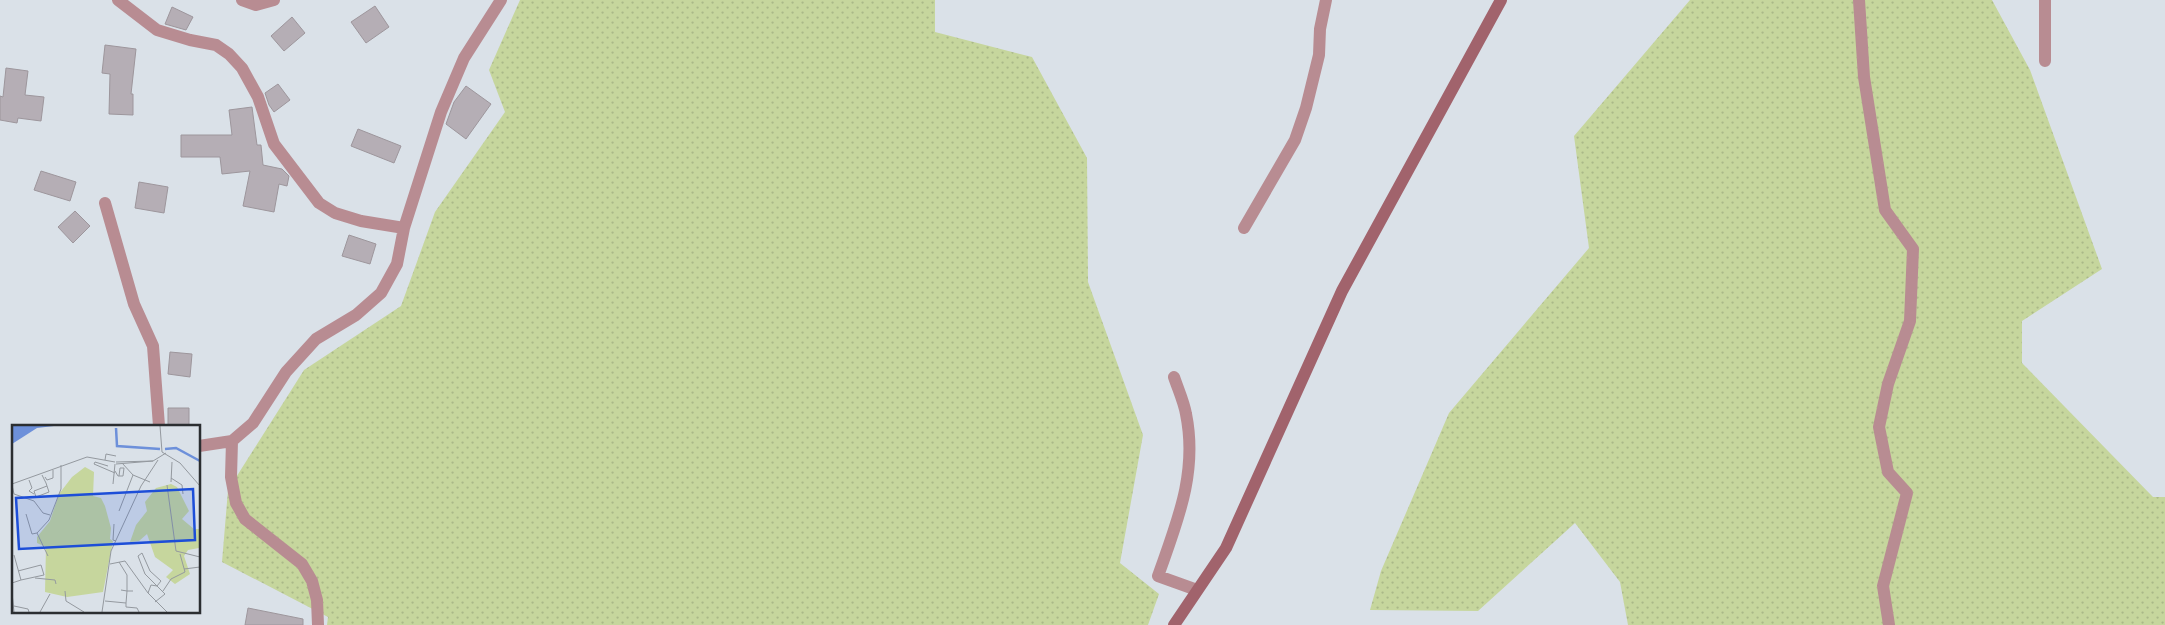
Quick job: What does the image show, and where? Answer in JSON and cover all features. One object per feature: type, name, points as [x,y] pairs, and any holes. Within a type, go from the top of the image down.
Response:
[{"type":"street","points":[[118,0],[157,30],[190,40],[216,45],[229,54],[242,68],[258,97],[274,144],[318,203],[335,213],[361,221],[404,228]]},
{"type":"street","points":[[242,0],[256,5],[274,0]]},
{"type":"street","points":[[200,446],[232,441],[252,423],[286,372],[316,339],[356,315],[381,293],[397,264],[404,228],[442,112],[464,58],[501,0]]},
{"type":"street","points":[[1244,228],[1295,140],[1306,108],[1319,55],[1320,29],[1326,0]]},
{"type":"street","points":[[1174,625],[1226,548],[1342,291],[1501,0]]},
{"type":"street","points":[[1859,0],[1864,77],[1885,210],[1913,249],[1910,321],[1888,384],[1879,427],[1888,472],[1907,492],[1883,586],[1889,625]]},
{"type":"street","points":[[2045,0],[2046,61]]},
{"type":"street","points":[[106,203],[134,304],[153,346],[159,425]]},
{"type":"street","points":[[1174,377],[1186,414],[1190,466],[1184,502],[1158,576],[1197,590]]},
{"type":"street","points":[[232,441],[231,477],[236,503],[245,519],[302,564],[312,581],[317,600],[318,625]]},
{"type":"green space","points":[[520,0],[935,0],[935,32],[1032,57],[1087,158],[1088,282],[1143,435],[1120,563],[1159,594],[1148,625],[327,625],[328,617],[222,562],[228,490],[304,370],[401,306],[435,212],[505,112],[489,70]]},
{"type":"green space","points":[[1690,0],[1992,0],[2030,70],[2102,269],[2022,321],[2022,363],[2153,497],[2165,497],[2165,625],[1628,625],[1620,582],[1575,523],[1478,611],[1370,610],[1381,571],[1449,413],[1589,248],[1574,136]]},
{"type":"building","points":[[375,6],[389,27],[366,43],[351,22]]},
{"type":"building","points":[[172,7],[193,17],[186,30],[165,24]]},
{"type":"building","points":[[292,17],[305,33],[284,51],[271,36]]},
{"type":"building","points":[[105,45],[136,49],[131,94],[133,94],[133,115],[109,114],[110,74],[102,73]]},
{"type":"building","points":[[6,68],[28,71],[25,95],[44,97],[41,121],[18,118],[17,123],[0,120],[0,96],[3,97]]},
{"type":"building","points":[[278,84],[290,100],[274,112],[269,105],[265,93]]},
{"type":"building","points":[[466,86],[491,104],[466,139],[446,124],[454,102]]},
{"type":"building","points":[[252,107],[257,145],[261,145],[263,165],[282,169],[289,176],[287,186],[279,184],[274,212],[243,206],[250,171],[222,174],[220,157],[181,157],[181,135],[232,135],[229,110]]},
{"type":"building","points":[[358,129],[401,146],[394,163],[351,146]]},
{"type":"building","points":[[41,171],[76,182],[70,201],[34,190]]},
{"type":"building","points":[[139,182],[168,187],[164,213],[135,208]]},
{"type":"building","points":[[75,211],[90,226],[73,243],[58,227]]},
{"type":"building","points":[[349,235],[376,244],[370,264],[342,256]]},
{"type":"building","points":[[170,352],[192,354],[190,377],[168,374]]},
{"type":"building","points":[[168,408],[189,408],[189,425],[168,425]]},
{"type":"building","points":[[248,608],[303,619],[303,625],[245,625]]}]
